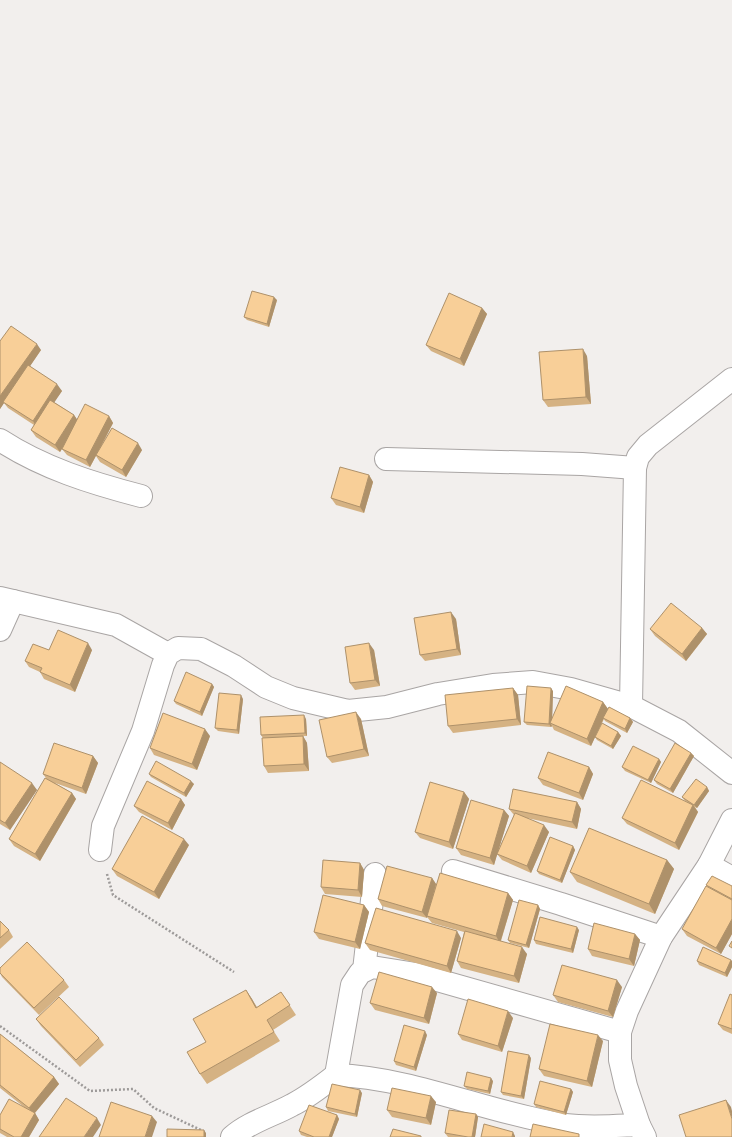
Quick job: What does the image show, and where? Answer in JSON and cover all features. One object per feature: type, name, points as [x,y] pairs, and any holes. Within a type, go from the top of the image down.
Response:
[{"type":"street","points":[[631,706],[635,468],[638,457],[648,445],[732,379]]},
{"type":"street","points":[[0,440],[46,465],[91,483],[140,496]]},
{"type":"street","points":[[386,459],[582,464],[635,468]]},
{"type":"street","points":[[0,630],[7,600],[116,625],[168,654]]},
{"type":"street","points":[[100,850],[103,826],[152,707],[158,678],[168,654],[178,648],[201,649],[234,666],[266,687],[293,698],[348,711],[387,707],[438,694],[493,685],[533,682],[571,689],[631,706],[679,731],[732,773]]},
{"type":"street","points":[[232,1137],[254,1123],[292,1106],[317,1090],[336,1075],[357,1076],[422,1089],[521,1116],[566,1125],[642,1131],[626,1086],[620,1060],[620,1032],[627,1011],[661,937],[709,865],[732,820]]},
{"type":"street","points":[[709,865],[732,878]]},
{"type":"street","points":[[454,871],[661,937]]},
{"type":"street","points":[[364,970],[375,874]]},
{"type":"street","points":[[336,1075],[352,985],[356,978],[364,970],[372,967],[416,974],[620,1032]]},
{"type":"path","points":[[100,850],[113,895],[234,972]]},
{"type":"path","points":[[0,1026],[90,1091],[132,1089],[154,1108],[209,1134]]},
{"type":"building","points":[[252,291],[274,297],[267,324],[244,317]]},
{"type":"building","points":[[449,293],[482,308],[460,359],[426,345]]},
{"type":"building","points":[[11,326],[37,344],[0,396],[0,341]]},
{"type":"building","points":[[583,349],[586,397],[543,400],[539,352]]},
{"type":"building","points":[[28,365],[57,384],[33,421],[3,402]]},
{"type":"building","points":[[50,400],[74,415],[55,445],[31,430]]},
{"type":"building","points":[[85,404],[109,416],[86,460],[62,449]]},
{"type":"building","points":[[112,428],[138,443],[122,470],[96,455]]},
{"type":"building","points":[[340,467],[369,475],[360,507],[331,498]]},
{"type":"building","points":[[671,603],[702,628],[682,654],[650,629]]},
{"type":"building","points":[[451,612],[457,649],[420,655],[414,618]]},
{"type":"building","points":[[58,630],[88,643],[70,685],[40,672],[42,668],[25,661],[33,644],[49,650]]},
{"type":"building","points":[[369,643],[375,680],[350,683],[345,647]]},
{"type":"building","points":[[186,672],[212,684],[200,712],[174,701]]},
{"type":"building","points":[[527,686],[551,688],[549,724],[524,722]]},
{"type":"building","points":[[566,686],[603,702],[587,739],[550,723]]},
{"type":"building","points":[[513,688],[517,719],[448,726],[445,695]]},
{"type":"building","points":[[219,693],[241,695],[237,730],[215,728]]},
{"type":"building","points":[[609,707],[630,718],[625,729],[603,718]]},
{"type":"building","points":[[356,712],[364,749],[327,757],[319,720]]},
{"type":"building","points":[[163,713],[205,729],[192,764],[150,748]]},
{"type":"building","points":[[304,715],[305,733],[261,735],[260,717]]},
{"type":"building","points":[[602,723],[618,732],[611,746],[595,737]]},
{"type":"building","points":[[303,736],[304,764],[264,766],[262,738]]},
{"type":"building","points":[[54,743],[93,756],[82,788],[43,774]]},
{"type":"building","points":[[675,743],[691,753],[670,789],[654,780]]},
{"type":"building","points":[[633,746],[659,759],[648,780],[622,767]]},
{"type":"building","points":[[548,752],[589,767],[579,793],[538,778]]},
{"type":"building","points":[[156,761],[191,781],[184,793],[149,774]]},
{"type":"building","points":[[0,762],[32,783],[5,823],[0,820]]},
{"type":"building","points":[[45,778],[72,793],[35,854],[9,839]]},
{"type":"building","points":[[696,779],[707,787],[694,805],[682,797]]},
{"type":"building","points":[[641,780],[693,805],[675,843],[622,818]]},
{"type":"building","points":[[147,781],[181,799],[168,823],[134,806]]},
{"type":"building","points":[[430,782],[464,792],[449,842],[415,832]]},
{"type":"building","points":[[513,789],[577,802],[572,822],[509,809]]},
{"type":"building","points":[[471,800],[504,810],[490,858],[456,848]]},
{"type":"building","points":[[515,813],[544,825],[527,866],[497,854]]},
{"type":"building","points":[[142,816],[184,839],[154,892],[112,869]]},
{"type":"building","points":[[589,828],[667,860],[649,904],[570,872]]},
{"type":"building","points":[[550,837],[573,846],[560,880],[537,871]]},
{"type":"building","points":[[323,860],[360,863],[358,890],[321,887]]},
{"type":"building","points":[[387,866],[432,878],[422,912],[378,899]]},
{"type":"building","points":[[440,873],[508,893],[496,936],[427,916]]},
{"type":"building","points":[[712,876],[732,886],[732,899],[706,885]]},
{"type":"building","points":[[706,886],[732,900],[732,919],[716,948],[682,929]]},
{"type":"building","points":[[323,895],[364,905],[355,942],[314,932]]},
{"type":"building","points":[[519,900],[538,905],[526,945],[508,940]]},
{"type":"building","points":[[376,908],[457,931],[447,966],[365,943]]},
{"type":"building","points":[[540,917],[577,927],[571,949],[534,940]]},
{"type":"building","points":[[0,921],[9,930],[0,938]]},
{"type":"building","points":[[594,923],[635,934],[629,959],[588,949]]},
{"type":"building","points":[[465,931],[522,947],[514,976],[457,961]]},
{"type":"building","points":[[732,941],[732,948],[729,946]]},
{"type":"building","points":[[27,942],[64,980],[34,1008],[0,973],[0,968]]},
{"type":"building","points":[[703,947],[731,960],[725,973],[697,961]]},
{"type":"building","points":[[562,965],[617,980],[608,1011],[553,995]]},
{"type":"building","points":[[379,972],[432,987],[424,1018],[370,1003]]},
{"type":"building","points":[[246,990],[256,1008],[281,992],[290,1005],[267,1020],[274,1032],[200,1074],[187,1052],[206,1042],[193,1019]]},
{"type":"building","points":[[730,994],[732,995],[732,1029],[718,1024]]},
{"type":"building","points":[[59,997],[99,1038],[76,1060],[36,1019]]},
{"type":"building","points":[[468,999],[508,1011],[498,1046],[458,1034]]},
{"type":"building","points":[[550,1024],[598,1035],[587,1081],[539,1069]]},
{"type":"building","points":[[404,1025],[425,1031],[414,1067],[394,1061]]},
{"type":"building","points":[[0,1034],[54,1077],[29,1108],[0,1085]]},
{"type":"building","points":[[508,1051],[529,1055],[521,1096],[501,1092]]},
{"type":"building","points":[[467,1072],[491,1078],[488,1091],[464,1086]]},
{"type":"building","points":[[540,1081],[571,1089],[564,1112],[534,1104]]},
{"type":"building","points":[[332,1084],[360,1090],[355,1114],[326,1107]]},
{"type":"building","points":[[392,1088],[431,1096],[426,1118],[387,1110]]},
{"type":"building","points":[[66,1098],[97,1118],[84,1137],[39,1137]]},
{"type":"building","points":[[9,1099],[35,1113],[21,1137],[14,1137],[0,1129],[0,1115]]},
{"type":"building","points":[[726,1100],[732,1119],[732,1137],[686,1137],[679,1115]]},
{"type":"building","points":[[111,1102],[152,1116],[145,1137],[99,1137]]},
{"type":"building","points":[[309,1105],[337,1115],[329,1137],[314,1137],[299,1131]]},
{"type":"building","points":[[449,1110],[476,1114],[472,1137],[445,1133]]},
{"type":"building","points":[[484,1124],[513,1132],[512,1137],[481,1137]]},
{"type":"building","points":[[533,1124],[579,1134],[579,1137],[530,1137]]},
{"type":"building","points":[[167,1129],[204,1130],[204,1137],[167,1137]]},
{"type":"building","points":[[393,1129],[421,1136],[421,1137],[390,1137]]}]
